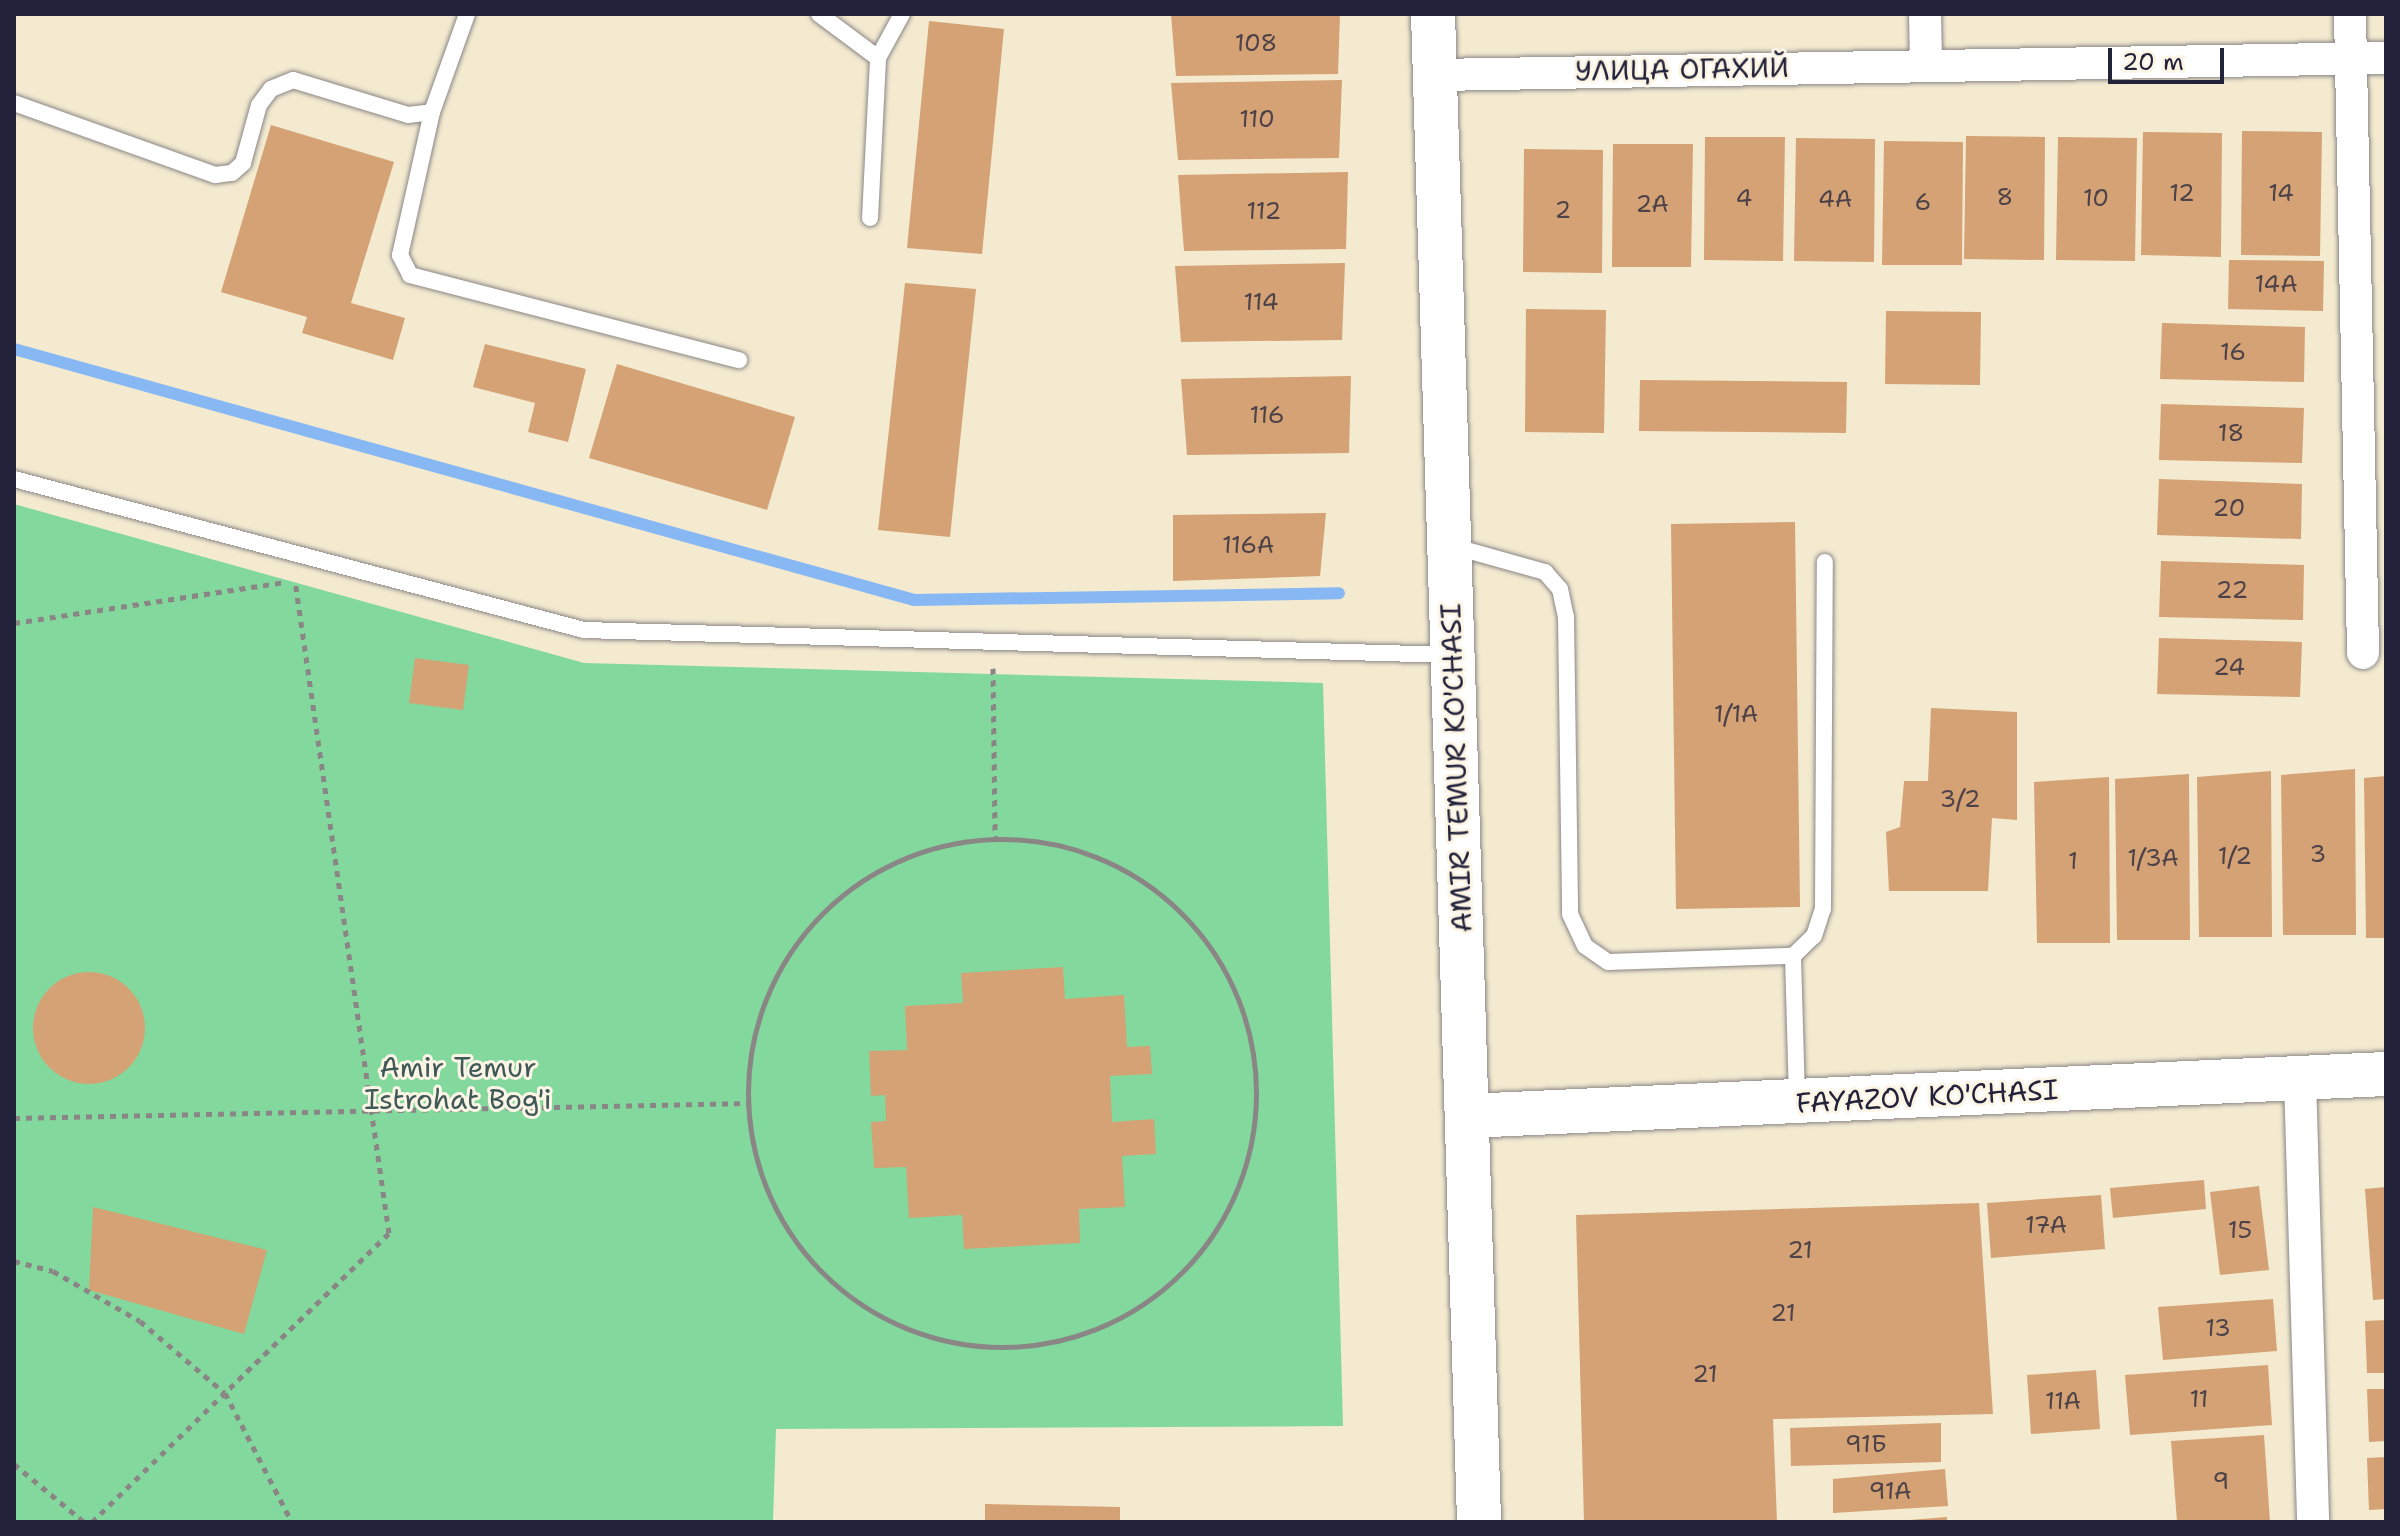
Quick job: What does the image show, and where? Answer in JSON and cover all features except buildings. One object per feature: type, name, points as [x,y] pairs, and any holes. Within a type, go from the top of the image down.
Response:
[{"type":"main road","name":"AMIR TEMUR KO'CHASI","points":[[1433,14],[1479,1522]]},
{"type":"main road","name":"FAYAZOV KO'CHASI","points":[[1468,1116],[2386,1074]]},
{"type":"street","points":[[1925,14],[1926,63]]},
{"type":"street","points":[[2350,14],[2363,653]]},
{"type":"street","name":"УЛИЦА ОГАХИЙ","points":[[1437,75],[1926,63],[2386,58]]},
{"type":"street","points":[[2300,1079],[2313,1522]]},
{"type":"lane","points":[[467,14],[432,112],[400,255],[410,275],[739,360]]},
{"type":"lane","points":[[819,14],[878,58]]},
{"type":"lane","points":[[870,218],[878,58],[902,14]]},
{"type":"lane","points":[[14,103],[215,175],[232,173],[243,163],[259,105],[271,89],[293,80],[408,115],[432,112]]},
{"type":"lane","points":[[14,479],[584,630],[1451,655]]},
{"type":"lane","points":[[1448,545],[1545,572],[1560,589],[1566,617],[1570,914],[1585,946],[1608,962],[1793,956],[1814,936],[1823,909],[1825,562]]},
{"type":"lane","points":[[1793,956],[1797,1101]]},
{"type":"path","points":[[92,1522],[389,1233],[291,552]]},
{"type":"path","points":[[14,623],[295,581]]},
{"type":"path","points":[[992,642],[995,839]]},
{"type":"path","points":[[975,838],[995,839],[1057,842],[1132,871],[1195,923],[1238,991],[1258,1070],[1252,1150],[1221,1226],[1168,1288],[1099,1330],[1019,1348],[932,1339],[852,1301],[790,1239],[754,1159],[746,1071],[769,986],[819,913],[891,862],[975,838]]},
{"type":"path","points":[[14,1118],[749,1103]]},
{"type":"path","points":[[14,1261],[53,1271],[140,1321],[225,1393],[292,1522]]},
{"type":"path","points":[[14,1464],[84,1522]]},
{"type":"green space","name":"Amir Temur Istrohat Bog'i","points":[[14,504],[584,663],[1323,683],[1343,1426],[776,1429],[773,1522],[14,1522]]},
{"type":"waterway","points":[[14,349],[914,600],[1339,593]]}]
